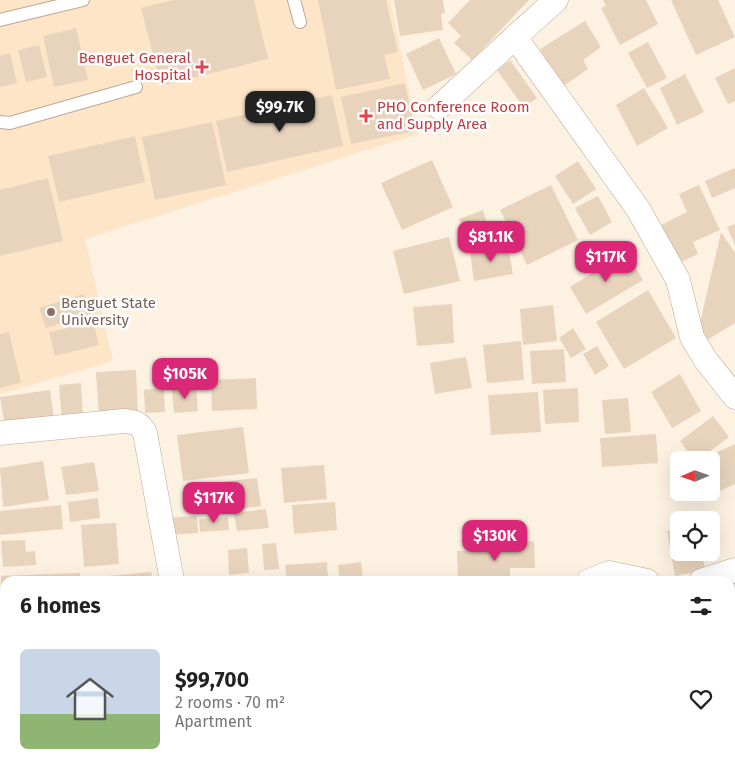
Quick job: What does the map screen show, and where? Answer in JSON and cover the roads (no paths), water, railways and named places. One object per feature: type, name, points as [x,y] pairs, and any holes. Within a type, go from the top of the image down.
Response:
[{"type":"street","points":[[439,107],[556,0]]},
{"type":"street","points":[[515,37],[638,209],[678,280],[692,337],[705,359],[735,397]]},
{"type":"street","points":[[0,433],[124,421],[135,422],[141,425],[145,433],[171,576]]},
{"type":"street","points":[[716,576],[735,570]]},
{"type":"lane","points":[[0,20],[83,0]]},
{"type":"lane","points":[[294,0],[300,22]]},
{"type":"lane","points":[[0,122],[10,123],[136,88]]},
{"type":"place","name":"Benguet General Hospital","points":[[202,67]]},
{"type":"place","name":"PHO Conference Room and Supply Area","points":[[366,116]]},
{"type":"place","name":"Benguet State University","points":[[51,312]]}]
